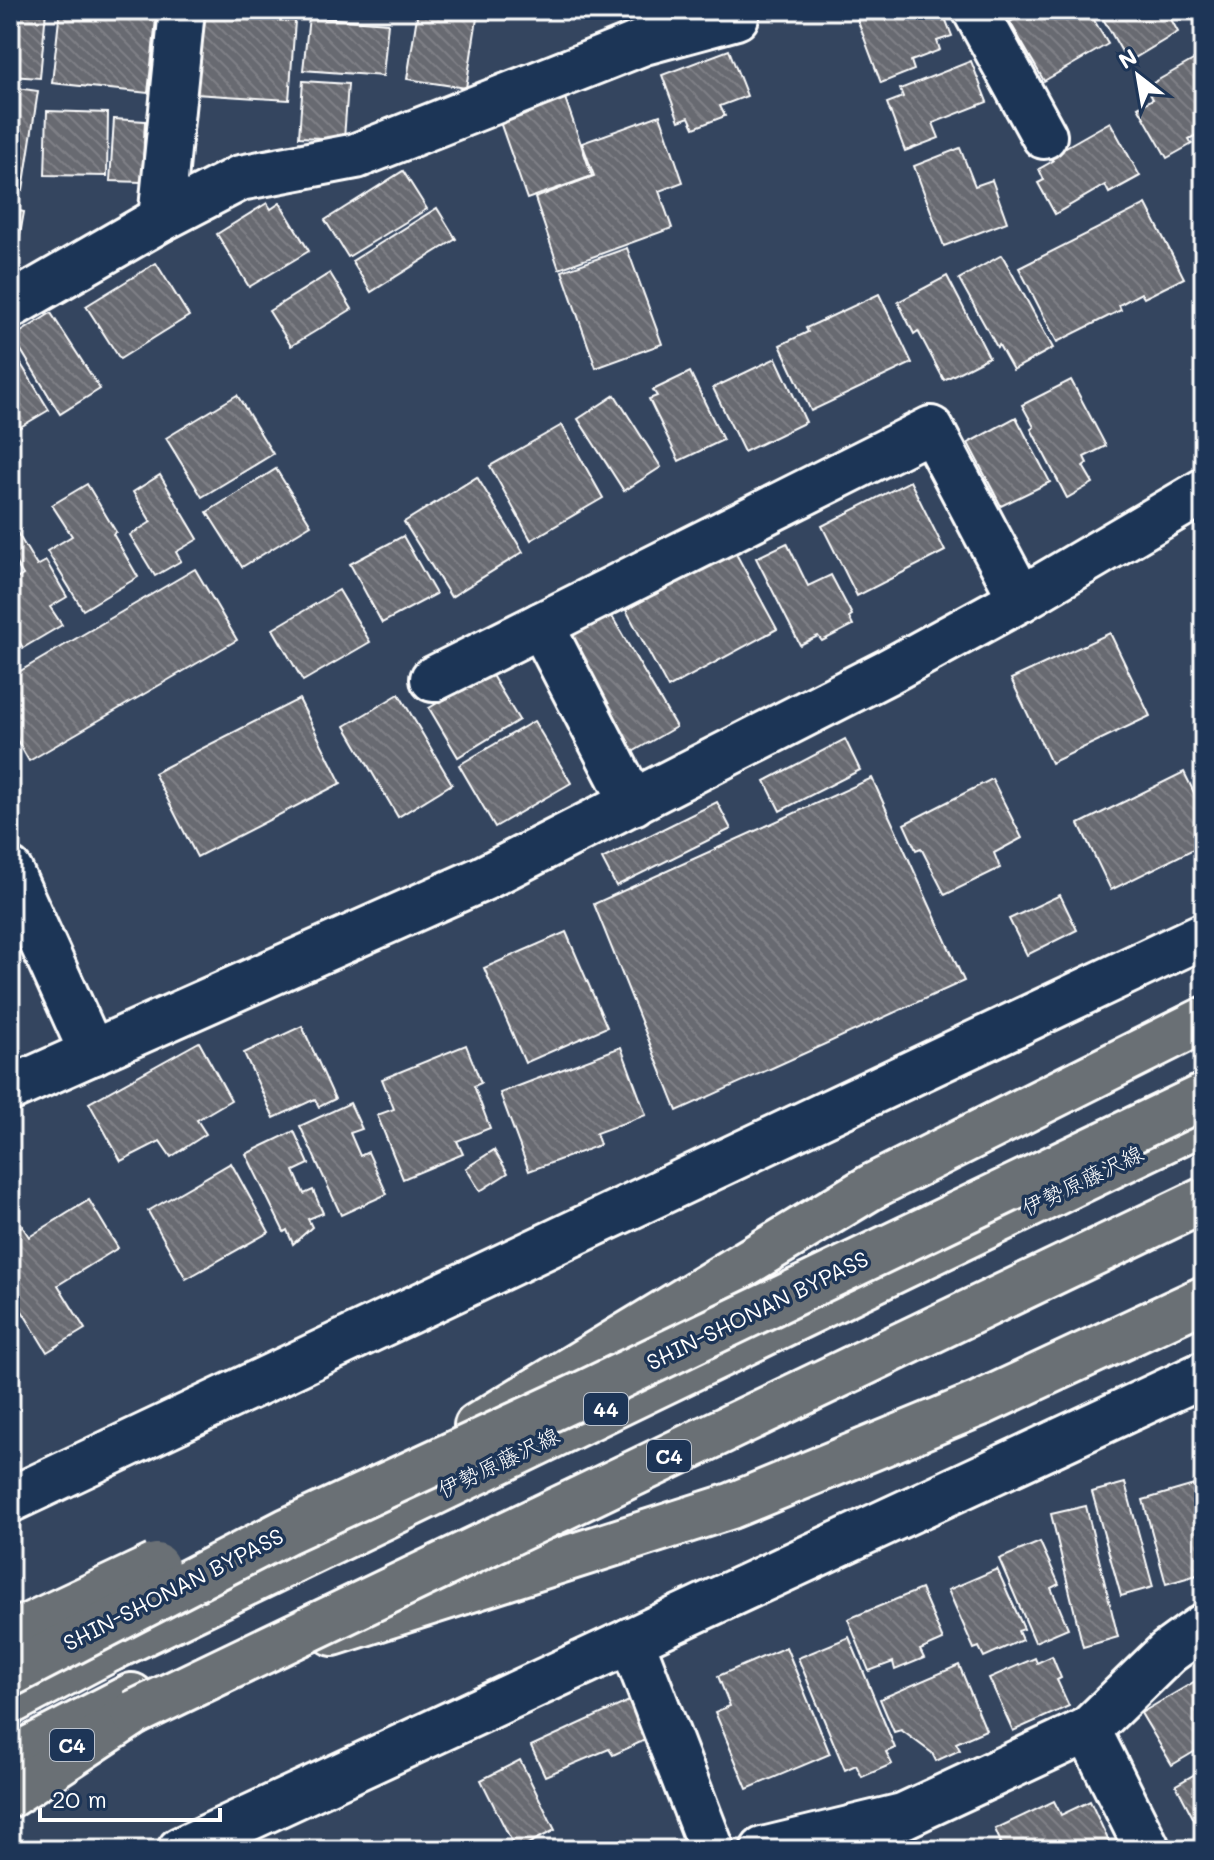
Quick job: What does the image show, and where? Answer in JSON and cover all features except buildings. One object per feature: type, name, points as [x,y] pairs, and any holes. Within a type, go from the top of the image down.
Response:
[{"type":"main road","points":[[110,1649],[873,1186],[1204,1020]]},
{"type":"main road","name":"SHIN-SHONAN BYPASS","points":[[10,1674],[287,1531],[583,1394],[1204,1096]]},
{"type":"main road","name":"伊勢原藤沢線","points":[[10,1702],[110,1649],[1204,1121]]},
{"type":"main road","name":"44","points":[[10,1759],[129,1706],[1204,1179]]},
{"type":"main road","name":"C4","points":[[10,1777],[129,1706],[1204,1200]]},
{"type":"main road","points":[[129,1706],[731,1506],[981,1403],[1204,1299]]},
{"type":"main road","points":[[10,1635],[374,1467],[583,1394]]},
{"type":"main road","name":"C4","points":[[10,1795],[129,1706]]},
{"type":"street","points":[[161,219],[182,10]]},
{"type":"street","points":[[975,10],[1044,136]]},
{"type":"street","points":[[10,306],[161,219],[240,178],[356,156],[644,42],[745,12]]},
{"type":"street","points":[[433,679],[931,429],[1021,599]]},
{"type":"street","points":[[10,1089],[484,878],[889,671],[1021,599],[1204,491]]},
{"type":"street","points":[[541,625],[633,803]]},
{"type":"street","points":[[10,871],[92,1053]]},
{"type":"street","points":[[10,1500],[1204,935]]},
{"type":"street","points":[[180,1850],[1204,1374]]},
{"type":"street","points":[[763,1850],[903,1816],[1088,1730],[1168,1652],[1204,1626]]},
{"type":"street","points":[[631,1640],[712,1850]]},
{"type":"street","points":[[1088,1730],[1148,1850]]}]
